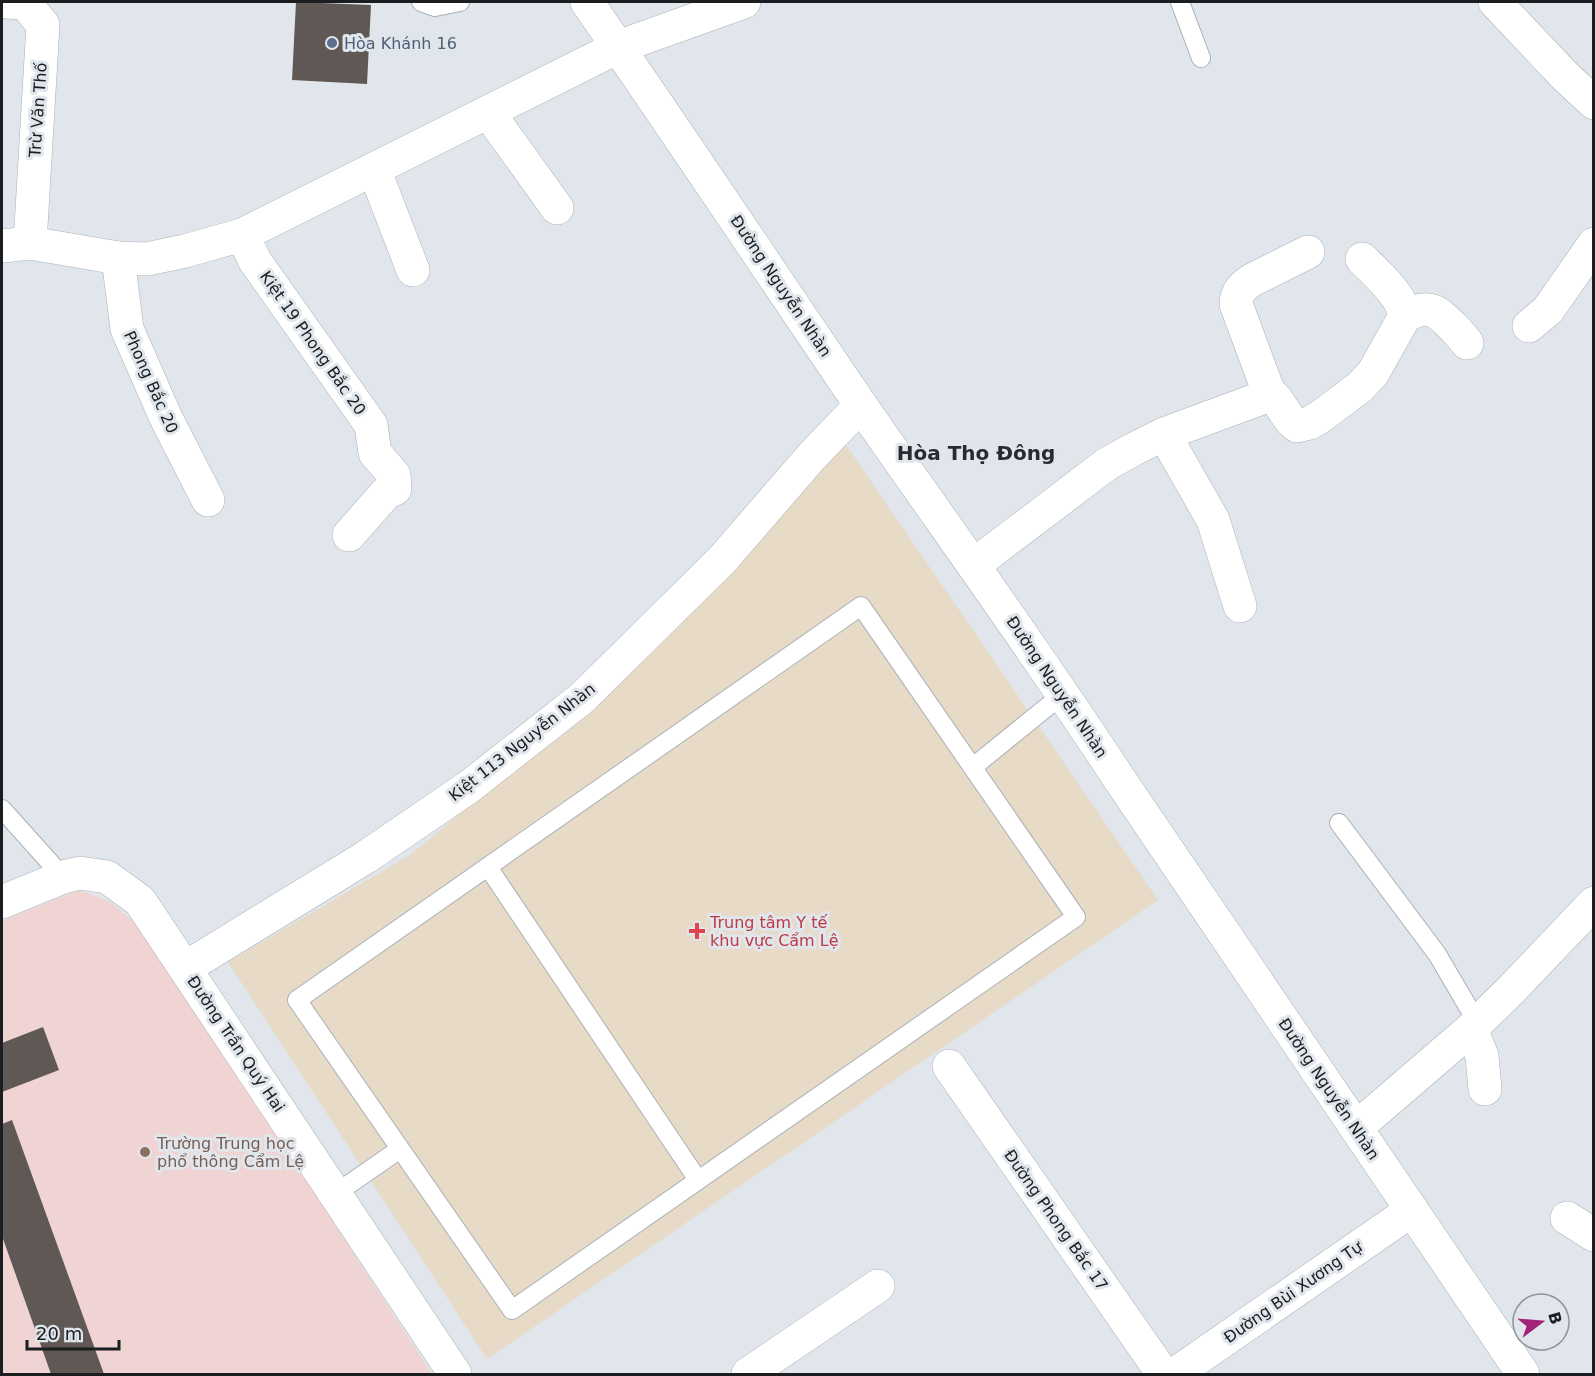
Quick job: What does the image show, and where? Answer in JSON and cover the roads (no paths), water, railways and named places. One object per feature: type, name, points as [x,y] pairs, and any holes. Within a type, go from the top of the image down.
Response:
[{"type":"street","name":"Trừ Văn Thố","points":[[6,2],[25,3],[44,25],[16,245]]},
{"type":"street","name":"Đường Nguyễn Nhàn","points":[[587,2],[861,405],[1063,694],[1523,1374]]},
{"type":"street","points":[[16,245],[117,258],[147,259],[242,235],[618,47],[744,2]]},
{"type":"street","points":[[1495,2],[1593,103]]},
{"type":"street","points":[[488,112],[557,208]]},
{"type":"street","points":[[374,169],[413,270]]},
{"type":"street","name":"Kiệt 19 Phong Bắc 20","points":[[242,235],[255,261],[371,425],[375,453],[394,475],[394,489],[386,493],[349,535]]},
{"type":"street","points":[[1529,326],[1548,310],[1593,244]]},
{"type":"street","points":[[974,565],[1107,464],[1134,448],[1164,434],[1259,399],[1266,390],[1266,385],[1236,304],[1236,296],[1243,286],[1252,280],[1308,252]]},
{"type":"street","name":"Phong Bắc 20","points":[[117,258],[126,329],[166,418],[207,500]]},
{"type":"street","points":[[1362,260],[1398,298],[1405,316]]},
{"type":"street","points":[[1266,390],[1280,404],[1292,423],[1297,426],[1310,423],[1360,387],[1373,373],[1405,316],[1412,312],[1423,310],[1438,312],[1467,343]]},
{"type":"street","name":"Kiệt 113 Nguyễn Nhàn","points":[[185,968],[366,857],[470,786],[582,698],[722,560],[812,456],[861,405]]},
{"type":"street","points":[[1164,434],[1213,520],[1240,606]]},
{"type":"street","name":"Đường Trần Quý Hai","points":[[2,902],[63,877],[80,873],[107,878],[140,901],[455,1374]]},
{"type":"street","points":[[1356,1128],[1474,1025],[1593,905]]},
{"type":"street","points":[[1474,1025],[1482,1056],[1485,1089]]},
{"type":"street","name":"Đường Phong Bắc 17","points":[[949,1066],[1163,1374]]},
{"type":"street","name":"Đường Bùi Xương Tự","points":[[1175,1374],[1412,1210]]},
{"type":"street","points":[[748,1374],[878,1286]]},
{"type":"lane","points":[[421,2],[435,7],[460,2]]},
{"type":"lane","points":[[1180,2],[1201,58]]},
{"type":"lane","points":[[861,606],[973,767],[1076,916],[512,1310],[297,1000],[861,606]]},
{"type":"lane","points":[[973,767],[1063,694]]},
{"type":"lane","points":[[2,809],[63,877]]},
{"type":"lane","points":[[1339,823],[1437,954],[1474,1025]]},
{"type":"lane","points":[[488,867],[698,1180]]},
{"type":"lane","points":[[335,1194],[400,1149]]},
{"type":"place","name":"Hòa Khánh 16","points":[[332,43]]},
{"type":"place","name":"Trung tâm Y tế khu vực Cẩm Lệ","points":[[697,931]]},
{"type":"place","name":"Trường Trung học phổ thông Cẩm Lệ","points":[[145,1152]]},
{"type":"district","name":"Hòa Thọ Đông","points":[[976,453]]}]
